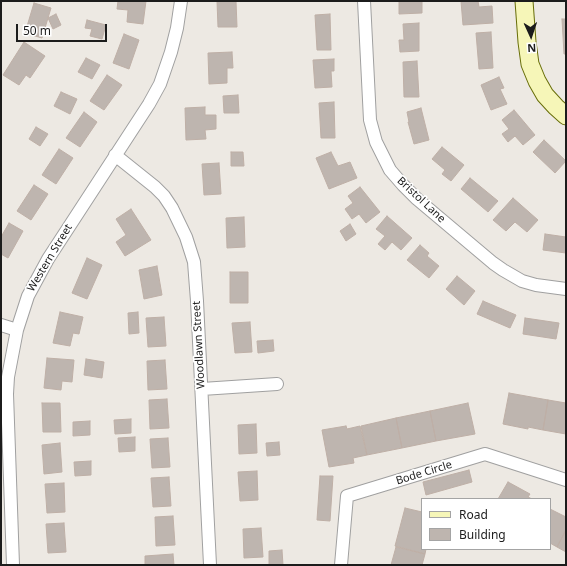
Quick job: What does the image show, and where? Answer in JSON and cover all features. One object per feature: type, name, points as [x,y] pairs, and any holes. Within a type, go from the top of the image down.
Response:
[{"type":"street","name":"Western Street","points":[[13,565],[7,394],[8,377],[17,330],[28,296],[48,259],[149,104],[160,84],[174,40],[181,1]]},
{"type":"street","name":"Bristol Lane","points":[[364,1],[368,110],[376,142],[390,170],[403,185],[493,263],[522,281],[536,285],[566,289]]},
{"type":"street","points":[[524,1],[530,64],[545,95],[566,116]]},
{"type":"street","name":"Woodlawn Street","points":[[115,155],[164,196],[172,208],[186,237],[194,262],[202,388],[210,565]]},
{"type":"street","points":[[1,325],[17,330]]},
{"type":"street","points":[[202,388],[277,384]]},
{"type":"street","name":"Bode Circle","points":[[341,565],[347,496],[485,454],[566,480]]},
{"type":"building","points":[[118,1],[146,1],[143,24],[127,22],[128,10],[117,9]]},
{"type":"building","points":[[217,1],[236,1],[237,27],[218,27]]},
{"type":"building","points":[[399,1],[422,1],[422,13],[399,14]]},
{"type":"building","points":[[461,1],[478,1],[479,7],[492,6],[493,23],[463,25]]},
{"type":"building","points":[[34,3],[51,8],[42,38],[25,33]]},
{"type":"building","points":[[56,14],[61,25],[53,29],[48,18]]},
{"type":"building","points":[[330,14],[331,50],[317,50],[315,15]]},
{"type":"building","points":[[562,19],[566,19],[566,54],[564,54]]},
{"type":"building","points":[[87,20],[106,25],[102,39],[90,36],[92,29],[85,28]]},
{"type":"building","points":[[419,23],[419,51],[400,52],[399,40],[404,40],[403,24]]},
{"type":"building","points":[[491,32],[493,68],[479,69],[476,33]]},
{"type":"building","points":[[124,34],[139,40],[129,69],[113,63]]},
{"type":"building","points":[[24,42],[45,56],[30,78],[26,75],[19,85],[3,75]]},
{"type":"building","points":[[232,52],[233,68],[227,68],[227,83],[209,84],[208,53]]},
{"type":"building","points":[[86,58],[100,65],[92,79],[78,72]]},
{"type":"building","points":[[334,59],[334,71],[331,71],[332,87],[315,88],[313,60]]},
{"type":"building","points":[[417,61],[419,97],[404,97],[403,62]]},
{"type":"building","points":[[107,75],[122,85],[104,110],[90,101]]},
{"type":"building","points":[[499,77],[504,88],[500,89],[507,104],[491,110],[481,85]]},
{"type":"building","points":[[61,92],[77,99],[70,114],[54,106]]},
{"type":"building","points":[[238,95],[239,113],[224,113],[223,96]]},
{"type":"building","points":[[334,102],[335,138],[321,138],[319,103]]},
{"type":"building","points":[[205,107],[205,115],[216,115],[216,129],[205,130],[206,139],[186,140],[185,108]]},
{"type":"building","points":[[421,108],[429,140],[414,144],[407,112]]},
{"type":"building","points":[[514,110],[535,135],[523,145],[515,136],[508,142],[502,134],[509,129],[502,120]]},
{"type":"building","points":[[84,112],[97,122],[80,147],[66,138]]},
{"type":"building","points":[[36,127],[48,134],[40,146],[29,139]]},
{"type":"building","points":[[544,140],[566,161],[555,173],[533,152]]},
{"type":"building","points":[[442,147],[464,165],[451,181],[442,174],[445,170],[432,159]]},
{"type":"building","points":[[59,149],[73,158],[56,184],[42,175]]},
{"type":"building","points":[[231,152],[243,152],[244,166],[231,166]]},
{"type":"building","points":[[331,152],[338,166],[350,162],[357,178],[329,189],[316,158]]},
{"type":"building","points":[[219,163],[221,194],[204,195],[202,164]]},
{"type":"building","points":[[470,178],[498,201],[488,212],[461,189]]},
{"type":"building","points":[[34,185],[48,194],[31,220],[17,211]]},
{"type":"building","points":[[360,187],[380,212],[366,223],[359,214],[352,219],[345,209],[353,203],[348,196]]},
{"type":"building","points":[[513,198],[538,220],[527,232],[515,222],[506,231],[493,220]]},
{"type":"building","points":[[131,209],[151,240],[125,256],[116,242],[126,235],[116,219]]},
{"type":"building","points":[[387,216],[412,238],[401,250],[392,242],[385,250],[378,244],[385,236],[376,229]]},
{"type":"building","points":[[244,217],[245,247],[227,248],[226,218]]},
{"type":"building","points":[[9,223],[23,231],[8,258],[1,254],[1,237]]},
{"type":"building","points":[[350,224],[356,234],[346,241],[340,231]]},
{"type":"building","points":[[545,234],[566,237],[566,253],[543,250]]},
{"type":"building","points":[[420,245],[429,253],[427,256],[439,266],[429,278],[407,260]]},
{"type":"building","points":[[87,258],[102,265],[87,299],[72,293]]},
{"type":"building","points":[[157,266],[162,295],[144,299],[139,270]]},
{"type":"building","points":[[230,272],[248,272],[248,303],[230,303]]},
{"type":"building","points":[[457,276],[475,291],[464,305],[446,289]]},
{"type":"building","points":[[483,301],[516,315],[510,328],[477,314]]},
{"type":"building","points":[[60,312],[83,317],[79,334],[73,333],[70,346],[53,343]]},
{"type":"building","points":[[138,312],[139,333],[129,334],[128,313]]},
{"type":"building","points":[[164,317],[166,346],[148,347],[146,318]]},
{"type":"building","points":[[525,318],[559,323],[556,339],[523,334]]},
{"type":"building","points":[[250,322],[252,352],[235,353],[232,323]]},
{"type":"building","points":[[273,340],[274,351],[258,353],[257,341]]},
{"type":"building","points":[[47,358],[74,360],[72,382],[62,381],[61,390],[44,388]]},
{"type":"building","points":[[86,359],[104,362],[102,378],[84,375]]},
{"type":"building","points":[[165,360],[167,389],[148,390],[147,361]]},
{"type":"building","points":[[509,393],[548,400],[543,430],[528,427],[528,429],[503,424]]},
{"type":"building","points":[[167,399],[169,428],[150,429],[149,400]]},
{"type":"building","points":[[548,400],[566,403],[566,434],[543,430]]},
{"type":"building","points":[[42,403],[60,403],[61,432],[43,432]]},
{"type":"building","points":[[468,403],[475,434],[436,441],[430,411]]},
{"type":"building","points":[[430,411],[436,441],[402,448],[396,418]]},
{"type":"building","points":[[396,418],[402,448],[367,455],[361,426]]},
{"type":"building","points":[[131,419],[131,433],[115,434],[114,420]]},
{"type":"building","points":[[90,421],[90,435],[73,436],[73,422]]},
{"type":"building","points":[[256,424],[257,453],[239,454],[238,425]]},
{"type":"building","points":[[346,426],[347,429],[360,426],[367,455],[353,458],[354,463],[329,467],[322,430]]},
{"type":"building","points":[[135,437],[135,451],[119,452],[118,438]]},
{"type":"building","points":[[168,438],[170,467],[152,468],[150,439]]},
{"type":"building","points":[[279,442],[280,455],[267,456],[266,443]]},
{"type":"building","points":[[60,443],[62,472],[44,474],[42,445]]},
{"type":"building","points":[[91,461],[91,475],[75,476],[74,462]]},
{"type":"building","points":[[469,470],[472,482],[426,495],[423,482]]},
{"type":"building","points":[[257,471],[258,500],[240,501],[238,472]]},
{"type":"building","points":[[320,476],[333,476],[330,521],[317,520]]},
{"type":"building","points":[[169,477],[171,506],[153,507],[151,478]]},
{"type":"building","points":[[508,482],[530,494],[528,497],[530,498],[499,498]]},
{"type":"building","points":[[64,483],[65,512],[47,513],[45,484]]},
{"type":"building","points":[[405,508],[421,512],[421,550],[426,550],[425,554],[395,546]]},
{"type":"building","points":[[551,510],[566,517],[566,530],[557,547],[551,544]]},
{"type":"building","points":[[173,516],[175,545],[156,546],[155,517]]},
{"type":"building","points":[[64,523],[66,552],[48,553],[46,524]]},
{"type":"building","points":[[261,528],[263,557],[244,558],[243,529]]},
{"type":"building","points":[[566,530],[566,552],[557,547]]},
{"type":"building","points":[[396,547],[425,554],[422,565],[391,565]]},
{"type":"building","points":[[282,550],[283,565],[269,565],[269,551]]},
{"type":"building","points":[[173,554],[174,565],[145,565],[145,556]]}]
